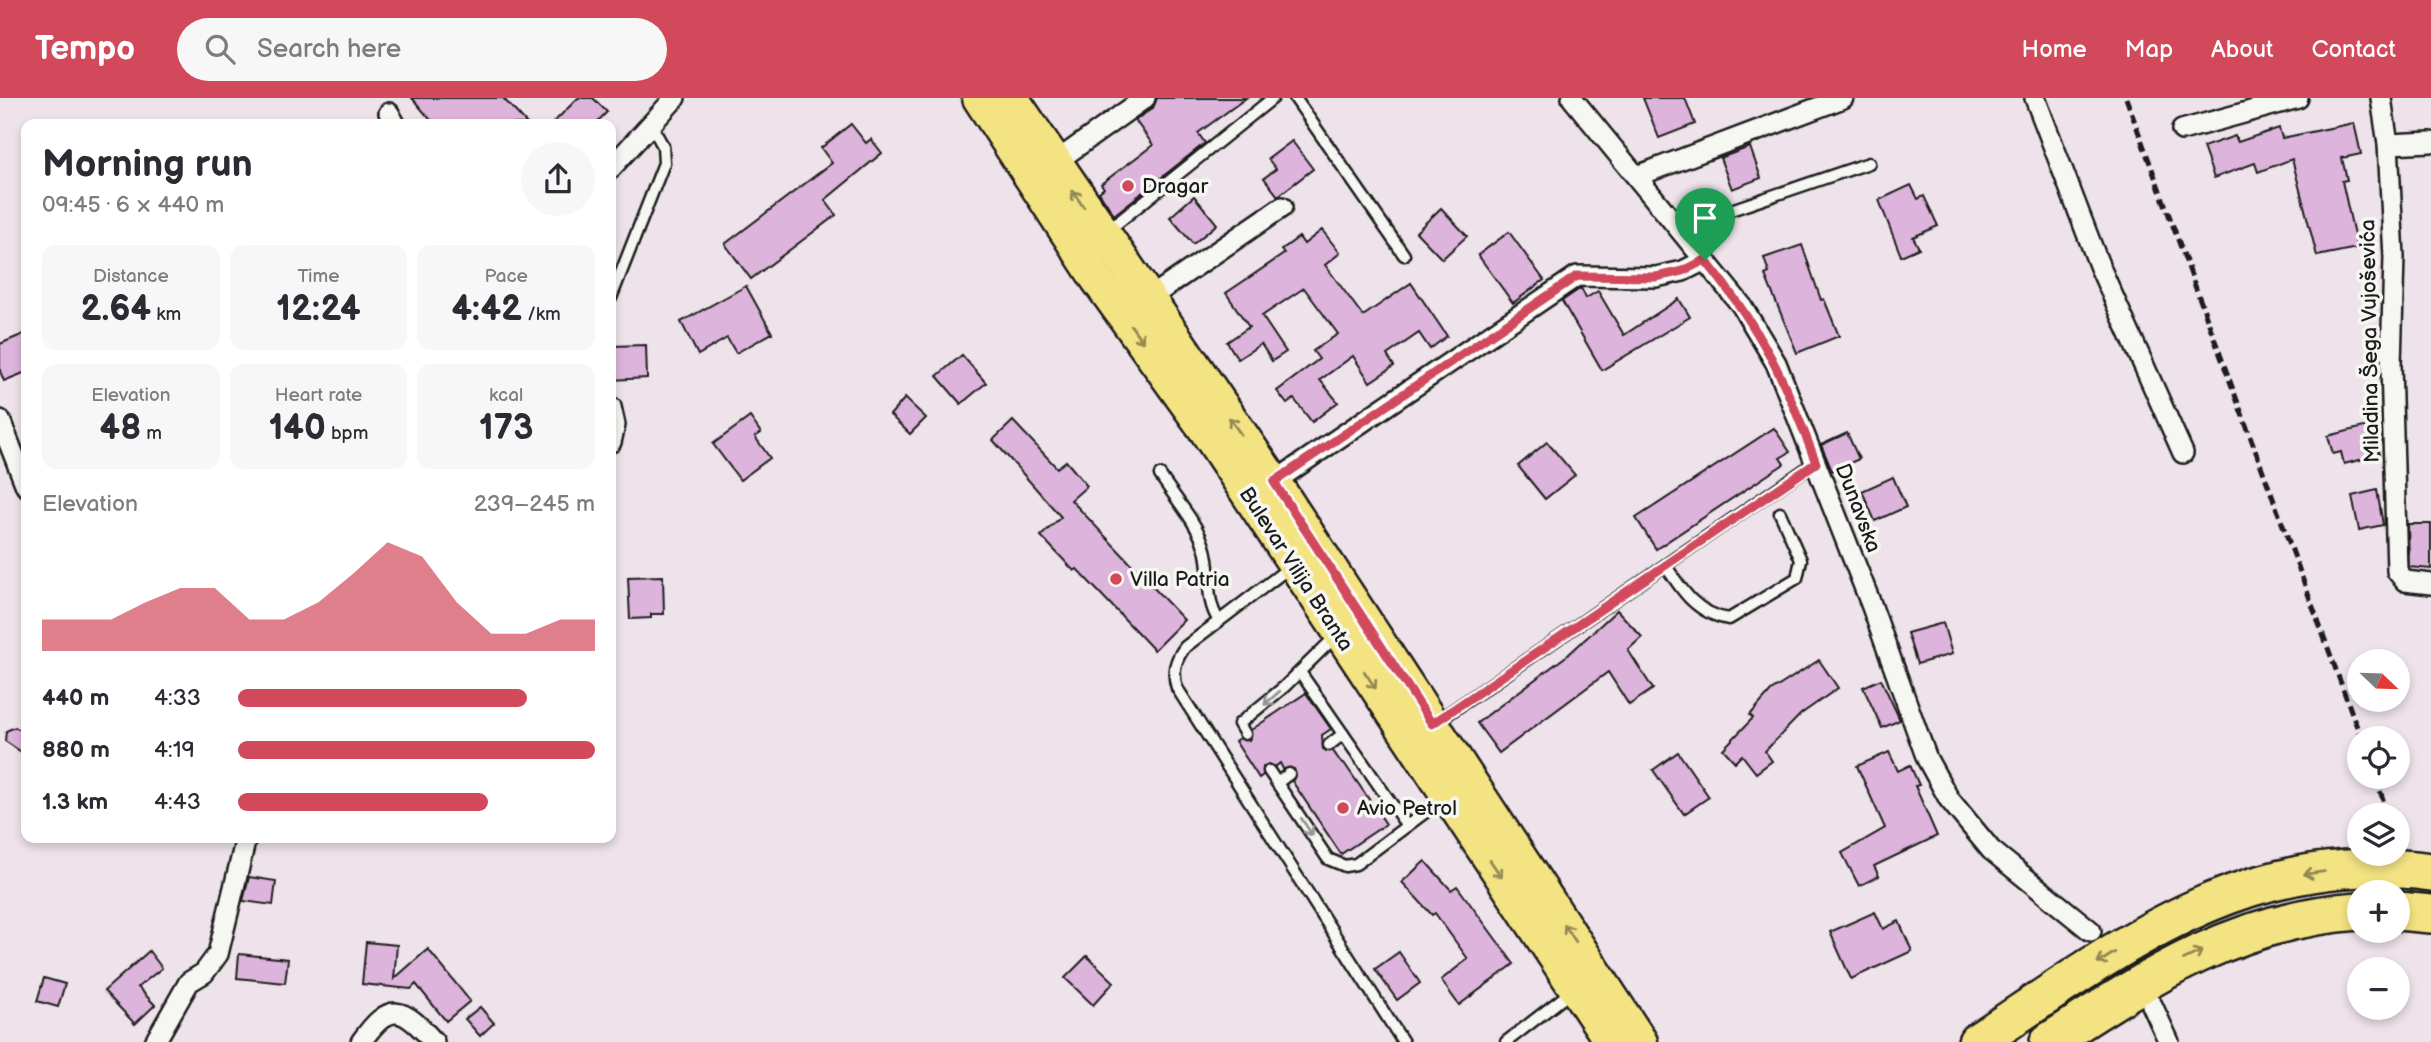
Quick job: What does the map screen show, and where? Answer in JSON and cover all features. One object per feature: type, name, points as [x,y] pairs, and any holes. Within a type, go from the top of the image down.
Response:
[{"type":"highway","points":[[1977,1042],[2148,931],[2217,897],[2266,882],[2321,872],[2371,869],[2431,872]]},
{"type":"highway","points":[[2410,912],[2431,914]]},
{"type":"highway","points":[[2049,1042],[2176,963],[2219,942],[2278,923],[2347,913]]},
{"type":"main road","name":"Bulevar Vilija Branta","points":[[978,98],[1097,279],[1206,431],[1611,1042]]},
{"type":"main road","name":"Bulevar Vilija Branta","points":[[1012,98],[1274,482],[1641,1042]]},
{"type":"street","points":[[1054,163],[1146,98]]},
{"type":"street","name":"Dunavska","points":[[1572,98],[1705,260],[1761,335],[1792,398],[1923,748],[1943,789],[1965,822],[1991,850],[2091,931]]},
{"type":"street","points":[[1637,176],[1843,98]]},
{"type":"street","points":[[2035,98],[2099,265],[2183,453]]},
{"type":"street","points":[[2182,130],[2298,98]]},
{"type":"street","name":"Miladina Šega Vujoševića","points":[[2381,98],[2388,144],[2395,257],[2391,365],[2397,571],[2405,581],[2431,584]]},
{"type":"street","points":[[616,162],[670,99]]},
{"type":"street","points":[[2388,144],[2431,142]]},
{"type":"street","points":[[1148,299],[1282,207]]},
{"type":"street","points":[[1274,482],[1577,276],[1656,277],[1683,271],[1705,260]]},
{"type":"street","points":[[0,420],[21,473]]},
{"type":"street","points":[[155,1042],[189,982],[204,972],[218,954],[245,843]]},
{"type":"street","points":[[2152,1005],[2169,1042]]},
{"type":"street","points":[[361,1042],[377,1019],[396,1013],[407,1016],[435,1042]]},
{"type":"lane","points":[[1103,234],[1273,98]]},
{"type":"lane","points":[[1295,98],[1404,255]]},
{"type":"lane","points":[[616,285],[664,163],[663,146],[650,122]]},
{"type":"lane","points":[[1678,228],[1869,163]]},
{"type":"lane","points":[[1432,724],[1816,463]]},
{"type":"lane","points":[[1160,475],[1201,538],[1207,556],[1208,597],[1219,621]]},
{"type":"lane","points":[[1666,566],[1686,597],[1705,612],[1729,619],[1797,578],[1801,560],[1780,513]]},
{"type":"lane","points":[[1294,564],[1180,654],[1174,671],[1177,688],[1403,1042]]},
{"type":"lane","points":[[1245,734],[1239,724],[1300,672],[1339,633]]},
{"type":"lane","points":[[1300,672],[1406,826]]},
{"type":"lane","points":[[1329,745],[1343,734]]},
{"type":"lane","points":[[1269,771],[1328,859],[1336,864],[1356,864],[1447,796]]},
{"type":"lane","points":[[1278,783],[1289,774]]},
{"type":"lane","points":[[1506,1042],[1576,988]]},
{"type":"building","points":[[412,98],[503,98],[522,119],[430,119]]},
{"type":"building","points":[[578,98],[593,98],[607,112],[600,119],[557,119]]},
{"type":"building","points":[[1157,98],[1246,98],[1198,133],[1205,143],[1114,215],[1099,192],[1104,188],[1101,184],[1153,145],[1135,120],[1153,108]]},
{"type":"building","points":[[1643,98],[1685,98],[1695,124],[1659,138]]},
{"type":"building","points":[[2354,123],[2361,154],[2342,158],[2347,180],[2342,181],[2357,248],[2317,256],[2292,159],[2258,172],[2255,163],[2214,178],[2203,147],[2235,136],[2238,142],[2279,128],[2282,138]]},
{"type":"building","points":[[851,124],[866,143],[871,139],[882,153],[825,200],[836,215],[751,279],[725,244],[832,163],[821,148]]},
{"type":"building","points":[[1292,141],[1313,169],[1278,196],[1264,178],[1276,169],[1268,159]]},
{"type":"building","points":[[1750,147],[1761,178],[1732,189],[1720,158]]},
{"type":"building","points":[[1911,185],[1918,199],[1924,196],[1938,226],[1913,237],[1919,248],[1901,256],[1879,200]]},
{"type":"building","points":[[1194,196],[1217,224],[1193,244],[1170,217]]},
{"type":"building","points":[[1441,208],[1467,236],[1442,259],[1416,232]]},
{"type":"building","points":[[1322,230],[1340,253],[1325,265],[1363,316],[1411,283],[1447,336],[1430,349],[1419,333],[1387,355],[1394,366],[1370,382],[1353,356],[1320,380],[1338,402],[1312,422],[1294,399],[1287,404],[1277,391],[1319,359],[1313,351],[1338,334],[1304,288],[1262,316],[1286,352],[1272,361],[1261,344],[1238,359],[1227,342],[1249,327],[1226,293],[1284,254],[1281,250],[1299,237],[1304,244]]},
{"type":"building","points":[[1509,232],[1544,280],[1513,303],[1478,255]]},
{"type":"building","points":[[1802,245],[1821,300],[1824,299],[1839,336],[1797,353],[1765,275],[1769,273],[1764,258]]},
{"type":"building","points":[[746,286],[772,333],[736,353],[727,338],[698,355],[681,322]]},
{"type":"building","points":[[1581,288],[1586,298],[1598,291],[1624,335],[1679,299],[1690,317],[1602,370],[1562,301]]},
{"type":"building","points":[[21,335],[21,374],[4,381],[0,371],[0,344]]},
{"type":"building","points":[[646,345],[647,378],[616,380],[616,346]]},
{"type":"building","points":[[962,355],[986,383],[961,404],[937,376]]},
{"type":"building","points":[[905,398],[926,418],[910,434],[890,415]]},
{"type":"building","points":[[750,417],[761,433],[755,437],[770,458],[740,480],[713,444]]},
{"type":"building","points":[[1013,421],[1057,468],[1066,461],[1087,486],[1071,500],[1184,620],[1154,650],[1077,569],[1074,571],[1041,536],[1061,517],[993,440]]},
{"type":"building","points":[[2372,425],[2379,455],[2344,464],[2341,452],[2333,454],[2328,436]]},
{"type":"building","points":[[1774,428],[1790,452],[1780,458],[1784,464],[1656,549],[1636,518]]},
{"type":"building","points":[[1847,433],[1859,459],[1832,471],[1821,445]]},
{"type":"building","points":[[1547,442],[1575,475],[1545,499],[1518,466]]},
{"type":"building","points":[[1893,477],[1906,507],[1875,521],[1862,491]]},
{"type":"building","points":[[2377,490],[2383,525],[2359,530],[2352,496]]},
{"type":"building","points":[[2408,524],[2431,524],[2431,569],[2409,567]]},
{"type":"building","points":[[663,576],[664,614],[630,619],[628,577]]},
{"type":"building","points":[[1617,610],[1642,637],[1628,650],[1653,689],[1629,705],[1608,672],[1499,753],[1477,723],[1569,654]]},
{"type":"building","points":[[1943,623],[1952,654],[1917,664],[1907,633]]},
{"type":"building","points":[[1819,660],[1838,688],[1801,714],[1765,751],[1772,761],[1756,773],[1742,755],[1735,762],[1723,749],[1753,718],[1750,715],[1771,691]]},
{"type":"building","points":[[1881,679],[1900,720],[1882,728],[1863,687]]},
{"type":"building","points":[[1306,693],[1331,729],[1322,735],[1323,749],[1333,751],[1342,764],[1344,763],[1386,824],[1341,854],[1292,781],[1296,776],[1294,769],[1283,769],[1280,763],[1275,767],[1268,764],[1263,767],[1263,775],[1259,778],[1235,741],[1239,738],[1249,740],[1251,730]]},
{"type":"building","points":[[15,727],[21,730],[21,752],[5,741],[6,731]]},
{"type":"building","points":[[1678,752],[1709,797],[1684,814],[1653,770]]},
{"type":"building","points":[[1889,752],[1898,771],[1910,765],[1919,785],[1915,786],[1937,836],[1874,866],[1879,876],[1859,886],[1842,853],[1885,828],[1857,766]]},
{"type":"building","points":[[1425,861],[1451,890],[1457,886],[1514,964],[1459,1005],[1441,980],[1468,959],[1435,913],[1432,915],[1402,882]]},
{"type":"building","points":[[249,877],[276,881],[273,905],[243,901]]},
{"type":"building","points":[[1875,912],[1883,929],[1899,921],[1912,951],[1851,979],[1830,932]]},
{"type":"building","points":[[366,942],[397,945],[394,979],[428,949],[470,1001],[446,1021],[416,984],[411,989],[362,984]]},
{"type":"building","points":[[149,951],[162,968],[138,987],[155,1005],[135,1024],[104,991]]},
{"type":"building","points":[[1399,952],[1420,983],[1397,1000],[1375,969]]},
{"type":"building","points":[[239,954],[288,959],[285,983],[237,978]]},
{"type":"building","points":[[1087,956],[1114,982],[1093,1005],[1065,978]]},
{"type":"building","points":[[44,978],[65,984],[58,1007],[37,1001]]},
{"type":"building","points":[[480,1007],[494,1023],[480,1036],[465,1019]]},
{"type":"railway","points":[[2126,98],[2357,726]]},
{"type":"railway","points":[[2379,789],[2384,803]]},
{"type":"place","name":"Dragar","points":[[1128,186]]},
{"type":"place","name":"Villa Patria","points":[[1116,579]]},
{"type":"place","name":"Avio Petrol","points":[[1343,808]]},
{"type":"route","points":[[1705,260],[1742,306],[1761,335],[1792,398],[1816,463],[1432,724],[1274,482],[1577,276],[1656,277],[1683,271],[1705,260]]}]
